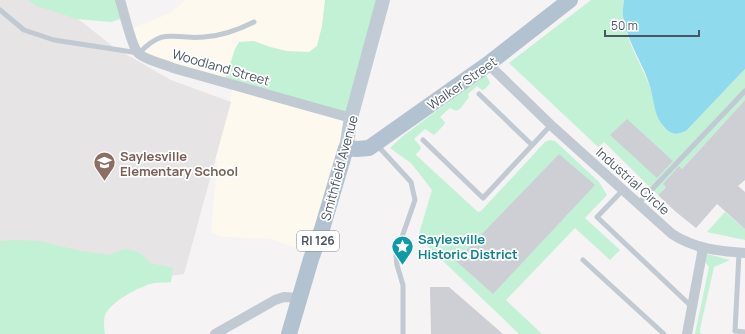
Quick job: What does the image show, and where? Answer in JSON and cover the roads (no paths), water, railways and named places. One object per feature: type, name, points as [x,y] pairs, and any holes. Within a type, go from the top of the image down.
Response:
[{"type":"main road","name":"Smithfield Avenue","points":[[289,334],[346,148],[351,118],[383,0]]},
{"type":"main road","name":"Walker Street","points":[[346,148],[369,148],[488,64],[570,0]]},
{"type":"street","points":[[120,0],[133,44],[138,53]]},
{"type":"street","name":"Woodland Street","points":[[138,53],[173,68],[351,118]]},
{"type":"street","name":"Industrial Circle","points":[[488,64],[551,125],[672,234],[685,242],[703,248],[742,253]]},
{"type":"street","points":[[687,334],[703,248]]},
{"type":"street","points":[[215,334],[275,300],[284,297],[299,298]]},
{"type":"lane","points":[[0,10],[24,30],[54,40],[138,53],[149,43],[160,37],[171,35],[188,38],[220,36],[254,22]]},
{"type":"lane","points":[[638,204],[745,91]]},
{"type":"lane","points":[[479,94],[532,146]]},
{"type":"lane","points":[[423,140],[483,198],[551,125]]},
{"type":"lane","points":[[375,143],[411,182],[415,200],[396,254],[397,265],[403,285],[403,334]]},
{"type":"lane","points":[[623,190],[597,217],[692,307]]},
{"type":"lane","points":[[742,253],[735,331],[745,332]]},
{"type":"lane","points":[[583,260],[664,334]]},
{"type":"water","points":[[624,0],[745,0],[745,69],[686,131],[676,134],[671,133],[664,127],[659,119],[655,110],[648,81],[626,30],[623,16]]},
{"type":"place","name":"Saylesville Elementary School","points":[[105,182]]},
{"type":"place","name":"Saylesville Historic District","points":[[403,266]]}]
